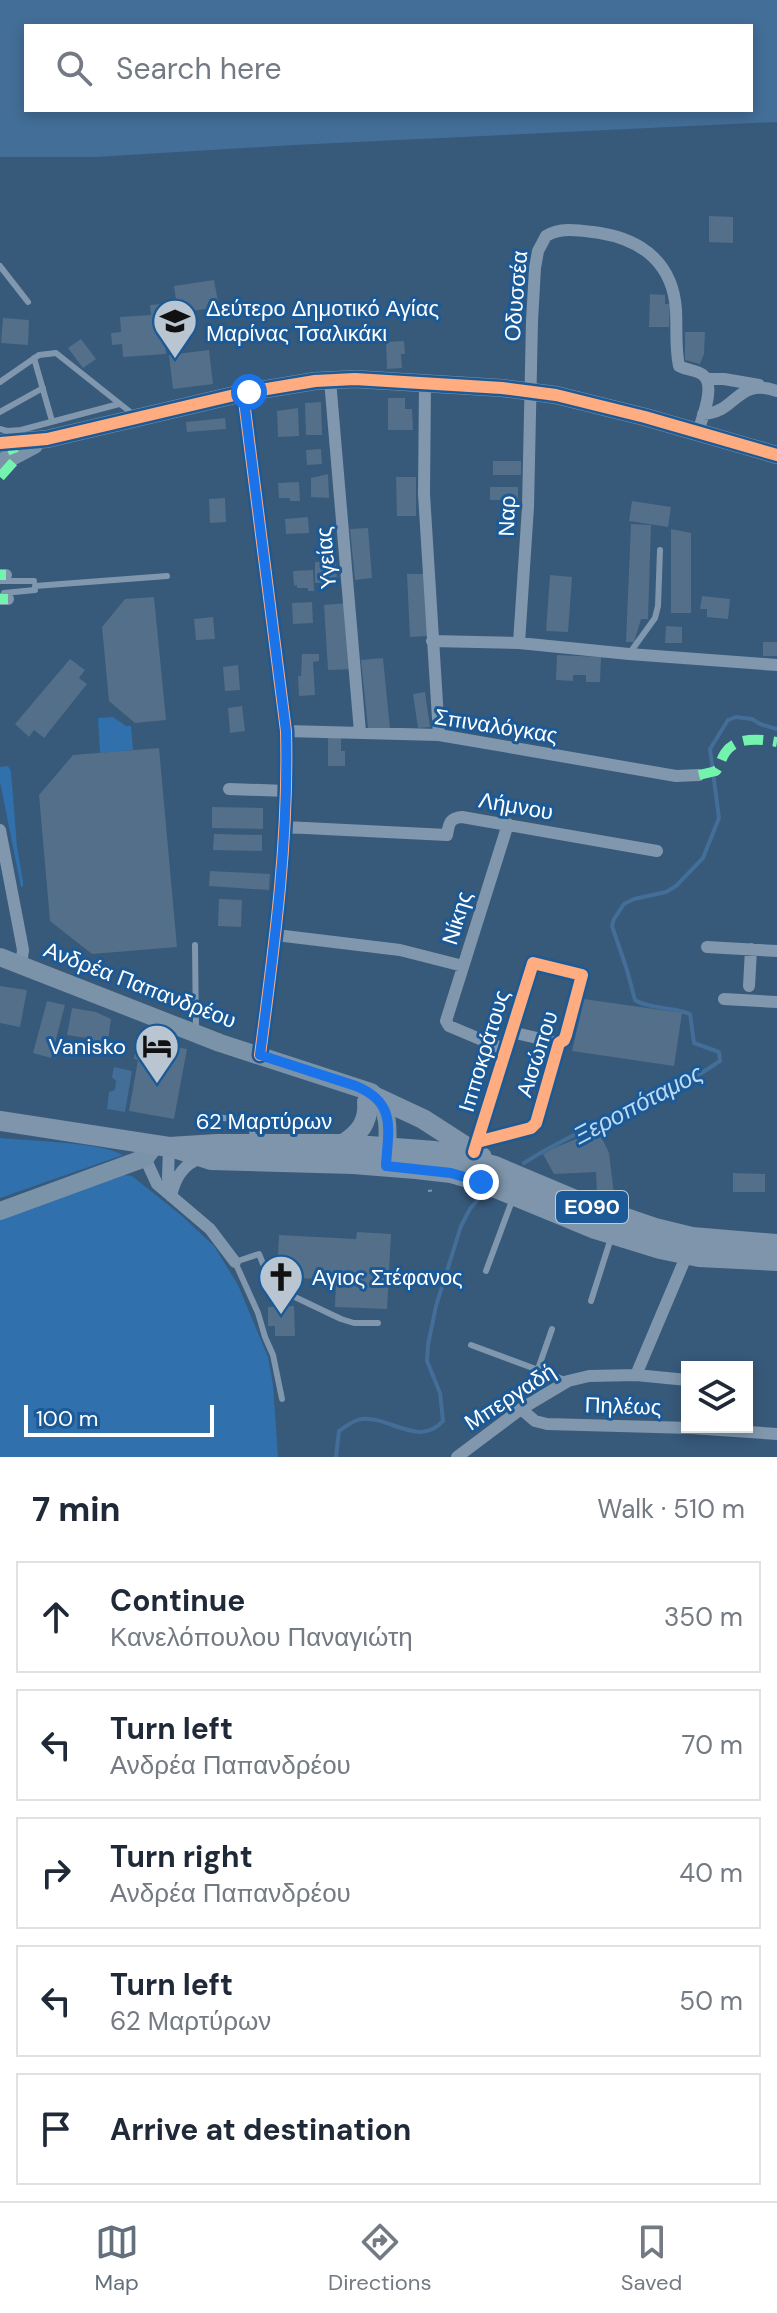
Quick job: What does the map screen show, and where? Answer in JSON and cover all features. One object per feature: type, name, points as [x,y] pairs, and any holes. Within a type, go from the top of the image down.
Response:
[{"type":"main road","points":[[343,1144],[363,1125],[367,1095],[423,1119],[476,1147],[495,1166]]},
{"type":"main road","name":"ΕΟ90","points":[[0,1121],[156,1150]]},
{"type":"main road","name":"62 Μαρτύρων","points":[[156,1150],[255,1143],[343,1144],[481,1182],[612,1235],[777,1261]]},
{"type":"main road","name":"62 Μαρτύρων","points":[[156,1150],[224,1161],[435,1151],[495,1166],[690,1246],[777,1244]]},
{"type":"street","name":"Οδυσσέα","points":[[530,391],[536,259],[546,236],[561,230],[624,238],[640,245],[654,257],[668,279],[676,302],[679,366],[702,374],[707,379]]},
{"type":"street","points":[[701,423],[709,390],[707,379],[724,379],[777,391]]},
{"type":"street","points":[[0,477],[16,459],[4,445],[50,430],[135,417],[243,393],[330,380],[530,391],[701,423],[777,455]]},
{"type":"street","name":"Υγείας","points":[[330,380],[360,732]]},
{"type":"street","points":[[425,383],[424,494],[439,735]]},
{"type":"street","points":[[701,423],[744,392],[761,386]]},
{"type":"street","name":"Ναρ","points":[[519,643],[528,507],[530,391]]},
{"type":"street","points":[[243,393],[286,731],[285,827],[276,935],[260,1055]]},
{"type":"street","points":[[432,641],[519,643],[777,665]]},
{"type":"street","name":"Σπιναλόγκας","points":[[286,731],[439,735],[676,776],[699,775]]},
{"type":"street","points":[[229,789],[287,791]]},
{"type":"street","name":"Λήμνου","points":[[285,827],[447,835],[449,823],[454,818],[462,817],[657,851]]},
{"type":"street","name":"Νίκης","points":[[506,1050],[446,1023],[508,824]]},
{"type":"street","points":[[0,830],[23,950],[21,965]]},
{"type":"street","points":[[276,935],[400,950],[463,966]]},
{"type":"street","points":[[707,947],[777,951]]},
{"type":"street","points":[[749,986],[751,949]]},
{"type":"street","name":"Ανδρέα Παπανδρέου","points":[[0,957],[196,1034],[367,1095]]},
{"type":"street","name":"Ιπποκράτους","points":[[476,1147],[533,963],[582,975],[579,983]]},
{"type":"street","name":"Αισώπου","points":[[476,1147],[534,1126],[559,1043],[566,1035],[579,983]]},
{"type":"street","points":[[724,999],[777,1002]]},
{"type":"street","points":[[511,1032],[559,1043]]},
{"type":"street","points":[[367,1095],[384,1107],[387,1119],[379,1156]]},
{"type":"street","points":[[156,1150],[168,1178],[171,1196]]},
{"type":"street","points":[[156,1150],[157,1184],[210,1229],[235,1262]]},
{"type":"street","points":[[0,1211],[156,1150]]},
{"type":"street","points":[[171,1196],[182,1170],[201,1158]]},
{"type":"street","points":[[636,1375],[690,1246]]},
{"type":"street","name":"Μπεργαδή","points":[[465,1455],[521,1409],[568,1381],[600,1375],[681,1379]]},
{"type":"street","name":"Πηλέως","points":[[521,1409],[535,1421],[547,1424],[777,1434]]},
{"type":"lane","points":[[0,266],[28,302]]},
{"type":"lane","points":[[0,382],[34,358],[56,353],[135,417]]},
{"type":"lane","points":[[34,358],[50,430],[119,404]]},
{"type":"lane","points":[[0,412],[43,388]]},
{"type":"lane","points":[[629,654],[655,618],[660,550]]},
{"type":"lane","points":[[3,597],[35,586],[167,576]]},
{"type":"lane","points":[[2,577],[35,586]]},
{"type":"lane","points":[[195,945],[196,1034]]},
{"type":"lane","points":[[211,1116],[250,1122],[255,1143]]},
{"type":"lane","points":[[486,1271],[514,1195]]},
{"type":"lane","points":[[591,1301],[612,1235]]},
{"type":"lane","points":[[282,1399],[273,1355],[235,1262],[259,1254],[270,1281],[278,1289],[341,1319],[354,1323],[378,1323]]},
{"type":"lane","points":[[538,1369],[552,1329]]},
{"type":"lane","points":[[471,1345],[568,1381]]},
{"type":"shaded area","points":[[0,0],[777,0],[777,122],[96,157],[0,157]]},
{"type":"shaded area","points":[[113,717],[131,726],[133,750],[100,753],[98,718]]},
{"type":"shaded area","points":[[8,766],[23,881],[21,887],[0,782],[0,767]]},
{"type":"shaded area","points":[[114,1067],[132,1071],[125,1112],[107,1109],[109,1092],[115,1090],[116,1081],[112,1077]]},
{"type":"shaded area","points":[[0,1138],[99,1147],[123,1155],[0,1198]]},
{"type":"shaded area","points":[[124,1175],[132,1176],[214,1246],[238,1285],[268,1357],[278,1457],[0,1457],[0,1220]]},
{"type":"building","points":[[709,216],[733,217],[733,243],[709,242]]},
{"type":"building","points":[[214,280],[219,307],[178,313],[174,286]]},
{"type":"building","points":[[650,294],[665,295],[665,304],[670,304],[669,327],[649,327]]},
{"type":"building","points":[[162,304],[166,354],[123,357],[122,344],[112,345],[111,333],[121,332],[120,317],[151,315],[150,305]]},
{"type":"building","points":[[3,318],[29,320],[28,345],[1,343]]},
{"type":"building","points":[[685,332],[705,332],[704,354],[700,364],[685,360]]},
{"type":"building","points":[[81,339],[96,359],[83,368],[68,348]]},
{"type":"building","points":[[404,341],[402,368],[387,369],[386,342]]},
{"type":"building","points":[[209,350],[213,384],[173,389],[169,355]]},
{"type":"building","points":[[388,398],[405,398],[405,409],[412,409],[413,430],[388,430]]},
{"type":"building","points":[[321,402],[322,435],[306,435],[305,403]]},
{"type":"building","points":[[298,408],[299,436],[278,437],[277,411]]},
{"type":"building","points":[[225,418],[226,429],[187,432],[186,422]]},
{"type":"building","points":[[321,449],[322,464],[307,465],[306,450]]},
{"type":"building","points":[[493,461],[521,461],[521,475],[493,475]]},
{"type":"building","points":[[328,474],[329,498],[311,497],[311,478]]},
{"type":"building","points":[[396,477],[416,477],[416,516],[397,516]]},
{"type":"building","points":[[299,482],[300,501],[279,498],[278,483]]},
{"type":"building","points":[[490,487],[518,487],[518,500],[490,500]]},
{"type":"building","points":[[225,498],[226,522],[210,523],[209,499]]},
{"type":"building","points":[[632,501],[671,507],[668,527],[629,521]]},
{"type":"building","points":[[308,517],[309,533],[286,534],[285,519]]},
{"type":"building","points":[[631,524],[651,525],[648,619],[641,619],[634,642],[626,642]]},
{"type":"building","points":[[368,528],[372,578],[355,580],[350,529]]},
{"type":"building","points":[[671,529],[691,533],[691,613],[671,613]]},
{"type":"building","points":[[336,561],[337,582],[315,583],[315,562]]},
{"type":"building","points":[[313,570],[314,591],[294,586],[293,571]]},
{"type":"building","points":[[407,574],[425,574],[428,636],[410,637]]},
{"type":"building","points":[[550,575],[572,577],[568,632],[546,631]]},
{"type":"building","points":[[702,596],[730,599],[728,619],[707,617],[707,609],[700,609]]},
{"type":"building","points":[[154,597],[166,720],[135,723],[109,701],[102,627],[125,599]]},
{"type":"building","points":[[312,602],[313,623],[293,624],[292,603]]},
{"type":"building","points":[[347,603],[353,669],[328,670],[324,605]]},
{"type":"building","points":[[213,617],[215,639],[196,640],[194,619]]},
{"type":"building","points":[[666,626],[682,627],[682,643],[665,643]]},
{"type":"building","points":[[763,642],[777,642],[777,656],[763,656]]},
{"type":"building","points":[[302,654],[319,654],[319,661],[313,662],[315,695],[299,696],[298,676],[301,676]]},
{"type":"building","points":[[557,655],[601,657],[600,682],[586,682],[586,675],[573,675],[573,681],[556,680]]},
{"type":"building","points":[[383,658],[390,729],[368,728],[361,660]]},
{"type":"building","points":[[70,659],[85,670],[79,678],[87,684],[44,738],[34,730],[29,737],[15,724]]},
{"type":"building","points":[[238,665],[240,690],[225,691],[223,667]]},
{"type":"building","points":[[425,692],[430,727],[418,728],[413,694]]},
{"type":"building","points":[[242,706],[245,731],[230,733],[228,708]]},
{"type":"building","points":[[328,737],[341,737],[345,766],[328,766]]},
{"type":"building","points":[[159,748],[177,947],[92,954],[50,921],[39,795],[73,755]]},
{"type":"building","points":[[212,807],[263,808],[263,829],[212,828]]},
{"type":"building","points":[[214,834],[262,835],[262,851],[213,850]]},
{"type":"building","points":[[210,871],[270,874],[269,890],[209,886]]},
{"type":"building","points":[[219,899],[242,900],[241,927],[218,926]]},
{"type":"building","points":[[0,986],[27,990],[20,1027],[0,1023]]},
{"type":"building","points":[[584,999],[682,1013],[674,1066],[572,1051]]},
{"type":"building","points":[[47,1001],[65,1005],[51,1058],[33,1053]]},
{"type":"building","points":[[72,1008],[96,1012],[111,1019],[107,1048],[91,1046],[93,1039],[67,1035]]},
{"type":"building","name":"Vanisko","points":[[142,1041],[187,1049],[174,1119],[129,1111],[138,1060],[134,1059],[135,1053],[139,1054]]},
{"type":"building","points":[[598,1130],[609,1153],[614,1194],[597,1195],[596,1172],[554,1174],[543,1154]]},
{"type":"building","points":[[733,1173],[765,1174],[765,1192],[733,1192]]},
{"type":"building","points":[[357,1232],[391,1234],[387,1309],[335,1307],[336,1280],[277,1277],[279,1235],[356,1239]]},
{"type":"building","name":"Αγιος Στέφανος","points":[[294,1306],[295,1336],[275,1336],[275,1326],[268,1326],[268,1307]]},
{"type":"waterway","name":"Ξεροπόταμος","points":[[524,1163],[572,1136],[697,1076],[720,1061],[719,1052],[694,1043],[690,1014],[635,1000],[612,926],[624,904],[666,892],[703,858],[719,818],[710,749],[728,720],[736,717],[752,719],[777,729]]},
{"type":"waterway","name":"Ξεροπόταμος","points":[[336,1457],[339,1431],[356,1420],[373,1419],[424,1432],[434,1429],[443,1421],[440,1393],[427,1361],[428,1345],[436,1306],[461,1226],[480,1197]]},
{"type":"marked path","points":[[0,477],[16,459],[8,438]]},
{"type":"marked path","points":[[0,575],[6,575]]},
{"type":"marked path","points":[[0,599],[8,599]]},
{"type":"marked path","points":[[699,775],[716,771],[725,753],[742,741],[777,742]]},
{"type":"cycle path","points":[[0,443],[47,439],[243,393],[315,381],[355,379],[502,388],[556,395],[777,455]]},
{"type":"cycle path","points":[[243,393],[286,731],[283,853],[260,1055]]},
{"type":"cycle path","points":[[474,1152],[477,1142],[533,963],[582,975],[566,1035],[559,1043],[536,1123],[531,1128],[477,1142]]},
{"type":"place","name":"Δεύτερο Δημοτικό Αγίας Μαρίνας Τσαλικάκι","points":[[175,360]]},
{"type":"place","name":"Vanisko","points":[[157,1085]]},
{"type":"place","name":"Αγιος Στέφανος","points":[[281,1316]]},
{"type":"route","points":[[249,392],[243,393],[286,731],[287,764],[276,935],[260,1055],[356,1086],[378,1098],[387,1119],[386,1166],[451,1173],[481,1182]]}]
